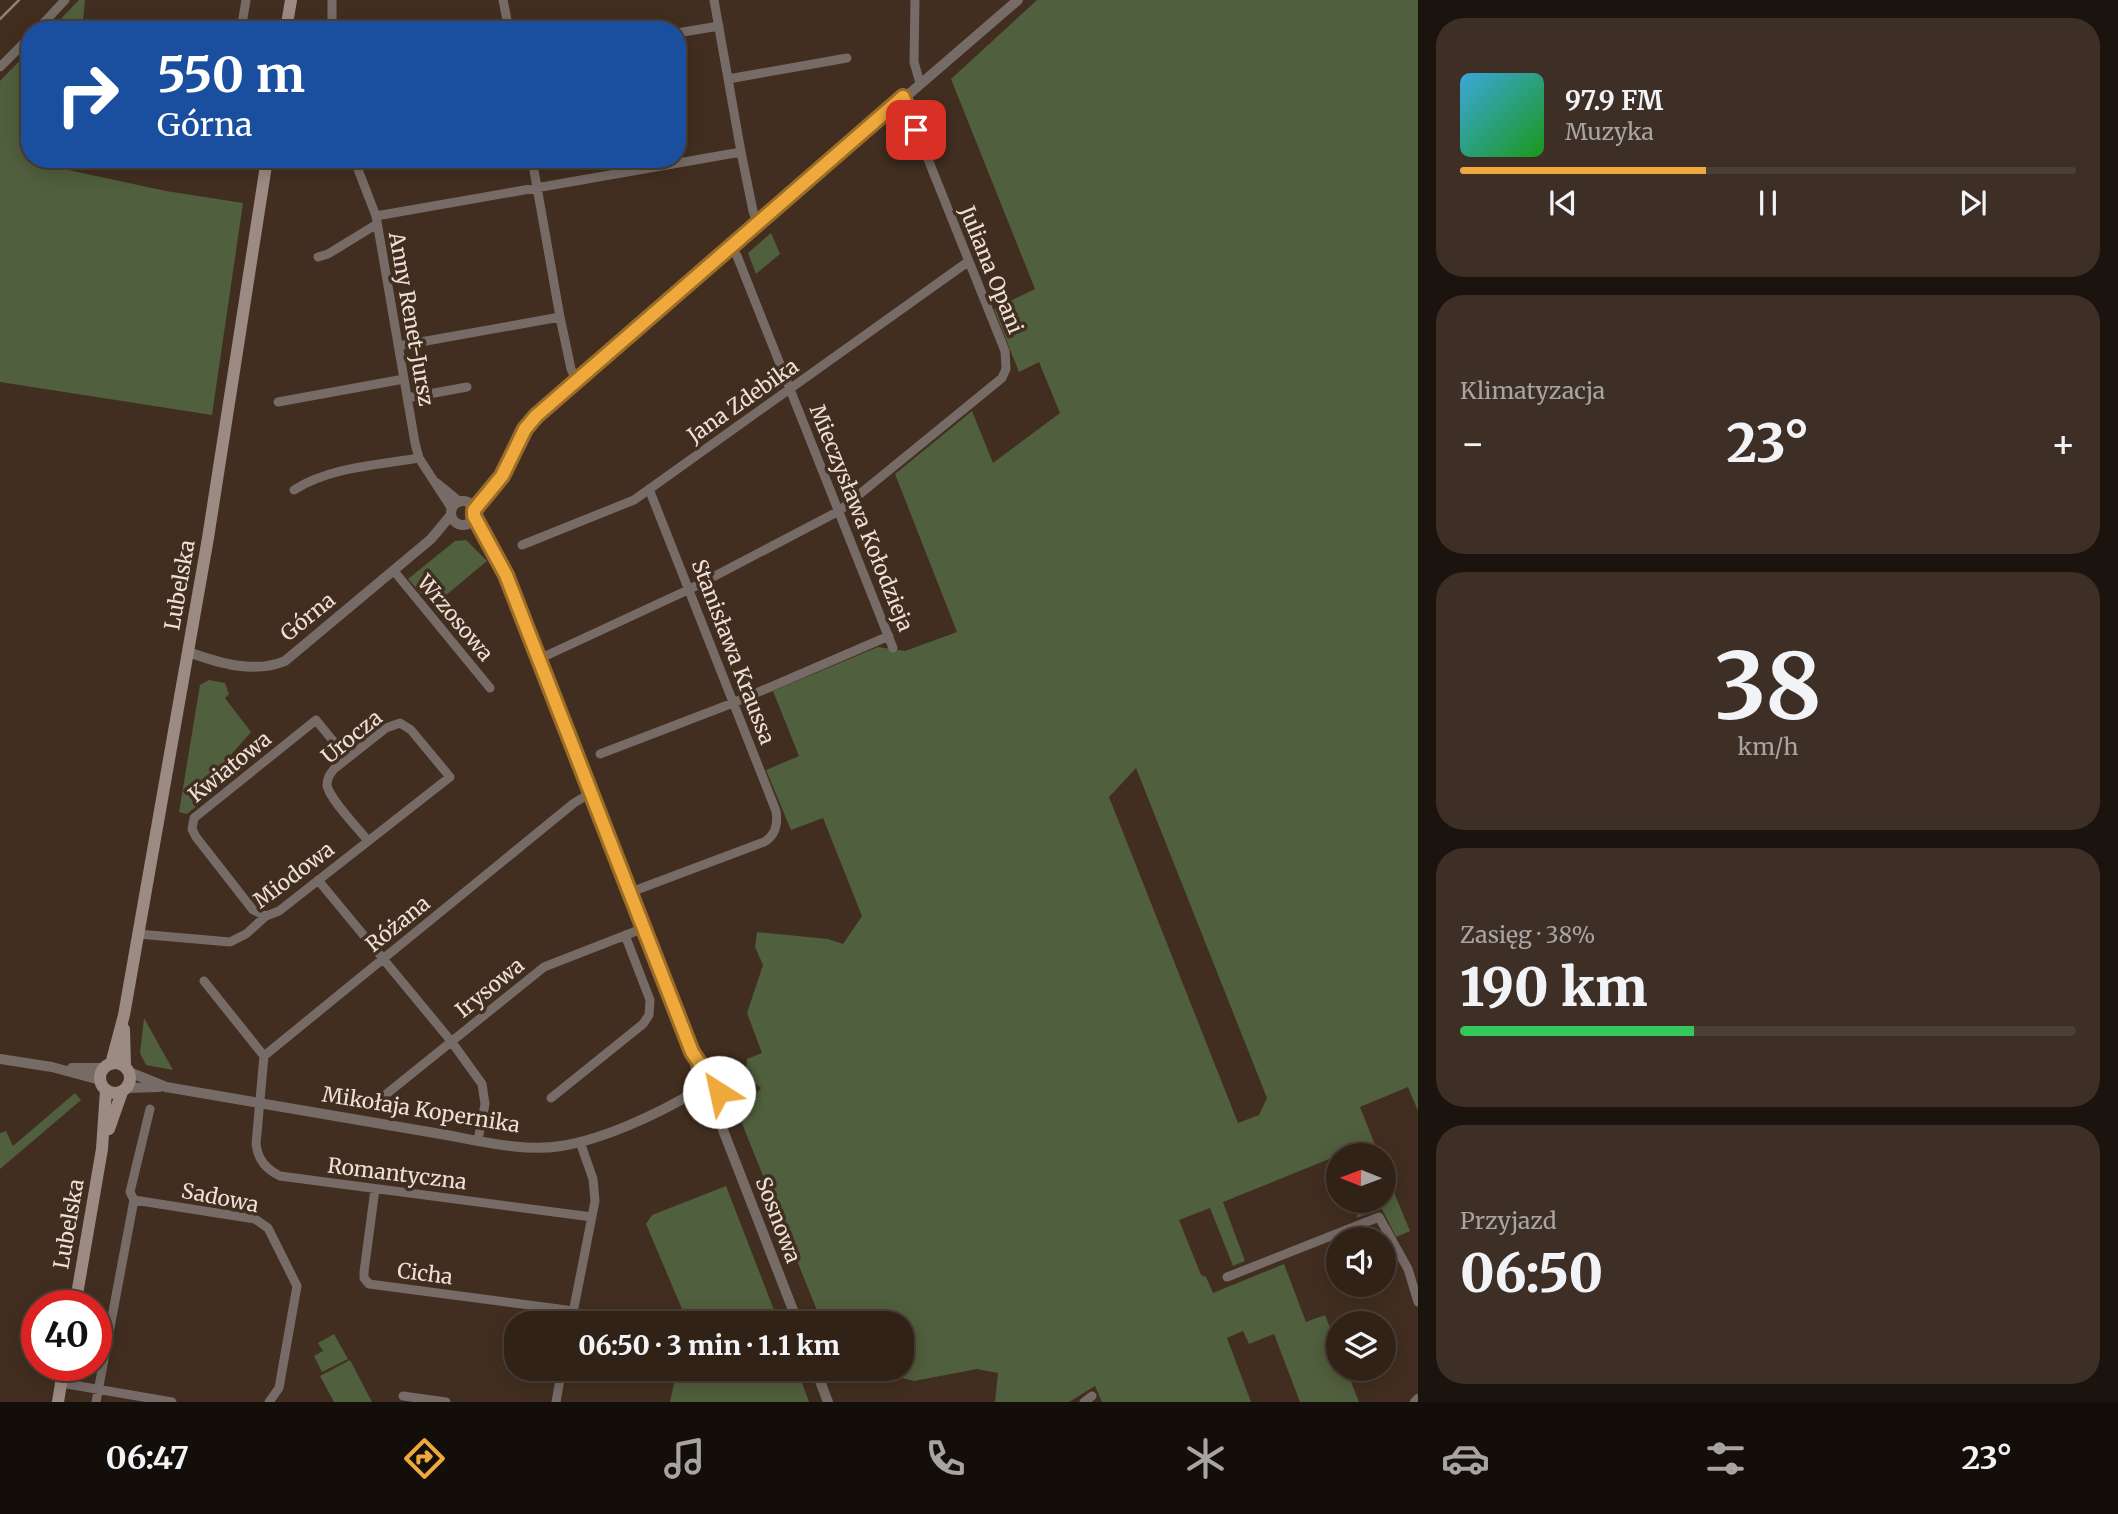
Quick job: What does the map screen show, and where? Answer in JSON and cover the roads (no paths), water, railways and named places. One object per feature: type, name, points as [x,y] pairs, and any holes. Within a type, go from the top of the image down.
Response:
[{"type":"main road","points":[[288,21],[291,0]]},
{"type":"main road","name":"Lubelska","points":[[78,1290],[102,1149],[105,1075],[124,1015],[188,652],[266,168]]},
{"type":"main road","name":"Lubelska","points":[[102,1149],[130,1080],[124,1015]]},
{"type":"main road","points":[[124,1090],[114,1093],[105,1075],[127,1069]]},
{"type":"main road","points":[[58,1402],[61,1382]]},
{"type":"street","points":[[45,21],[65,0]]},
{"type":"street","points":[[242,21],[246,0]]},
{"type":"street","points":[[332,0],[332,21]]},
{"type":"street","points":[[503,0],[507,21]]},
{"type":"street","points":[[714,0],[741,152],[757,223]]},
{"type":"street","points":[[915,0],[914,62],[920,83]]},
{"type":"street","name":"Górna","points":[[188,652],[249,667],[279,663],[292,656],[496,484],[508,468],[525,429],[536,416],[1018,0]]},
{"type":"street","points":[[686,32],[719,26]]},
{"type":"street","points":[[0,67],[21,46]]},
{"type":"street","points":[[728,79],[847,58]]},
{"type":"street","name":"Juliana Opani","points":[[539,659],[690,589],[839,511],[1002,378],[1006,369],[1004,351],[903,97]]},
{"type":"street","points":[[686,162],[741,152]]},
{"type":"street","name":"Anny Renet-Jursz","points":[[358,168],[376,220],[419,458],[463,513]]},
{"type":"street","points":[[534,168],[560,317],[570,365],[577,381]]},
{"type":"street","points":[[318,257],[328,254],[376,220],[650,168]]},
{"type":"street","name":"Mieczysława Kołodzieja","points":[[731,247],[737,256],[893,648]]},
{"type":"street","name":"Jana Zdebika","points":[[522,545],[634,500],[969,261]]},
{"type":"street","points":[[398,346],[560,317]]},
{"type":"street","points":[[278,402],[404,379]]},
{"type":"street","points":[[407,398],[467,387]]},
{"type":"street","points":[[294,490],[338,472],[419,458]]},
{"type":"street","name":"Stanisława Kraussa","points":[[631,892],[765,842],[775,829],[776,811],[649,489]]},
{"type":"street","points":[[463,513],[493,550],[506,575],[692,1052],[698,1096],[709,1102],[719,1095],[718,1088],[711,1083],[692,1052]]},
{"type":"street","name":"Wrzosowa","points":[[394,571],[489,688]]},
{"type":"street","points":[[600,754],[733,703],[889,636]]},
{"type":"street","name":"Kwiatowa","points":[[266,916],[253,910],[196,837],[192,829],[194,818],[316,720],[347,758]]},
{"type":"street","name":"Urocza","points":[[368,841],[328,788],[330,774],[386,727],[400,723],[411,730],[450,777]]},
{"type":"street","name":"Miodowa","points":[[138,934],[230,942],[246,934],[450,777]]},
{"type":"street","name":"Różana","points":[[264,1056],[574,803],[592,792]]},
{"type":"street","points":[[318,880],[451,1041],[482,1084],[485,1094],[478,1140]]},
{"type":"street","name":"Irysowa","points":[[374,1104],[544,967],[644,928]]},
{"type":"street","points":[[551,1098],[643,1024],[649,1015],[650,1000],[625,935]]},
{"type":"street","points":[[204,982],[264,1056],[258,1103]]},
{"type":"street","points":[[0,1059],[105,1075]]},
{"type":"street","name":"Mikołaja Kopernika","points":[[127,1069],[166,1087]]},
{"type":"street","points":[[699,1088],[705,1083],[711,1083]]},
{"type":"street","name":"Mikołaja Kopernika","points":[[124,1090],[166,1087],[540,1148],[580,1142],[666,1109],[699,1088]]},
{"type":"street","name":"Mikołaja Kopernika","points":[[666,1109],[709,1102]]},
{"type":"street","name":"Sosnowa","points":[[709,1102],[723,1130],[793,1311]]},
{"type":"street","name":"Romantyczna","points":[[258,1103],[256,1149],[261,1160],[274,1173],[287,1178],[592,1217]]},
{"type":"street","points":[[96,1402],[134,1200],[130,1192],[150,1109]]},
{"type":"street","points":[[574,1311],[592,1217],[594,1184],[580,1142]]},
{"type":"street","name":"Cicha","points":[[375,1189],[364,1272],[364,1278],[369,1284],[574,1311]]},
{"type":"street","name":"Sadowa","points":[[134,1200],[260,1221],[268,1228],[292,1275],[297,1293],[279,1388],[268,1402]]},
{"type":"street","points":[[1227,1277],[1379,1217],[1408,1269],[1418,1302]]},
{"type":"street","points":[[556,1402],[560,1381]]},
{"type":"street","points":[[820,1381],[828,1402]]},
{"type":"street","points":[[61,1382],[172,1402]]},
{"type":"street","points":[[403,1396],[446,1402]]},
{"type":"railway","points":[[0,19],[19,0]]}]
